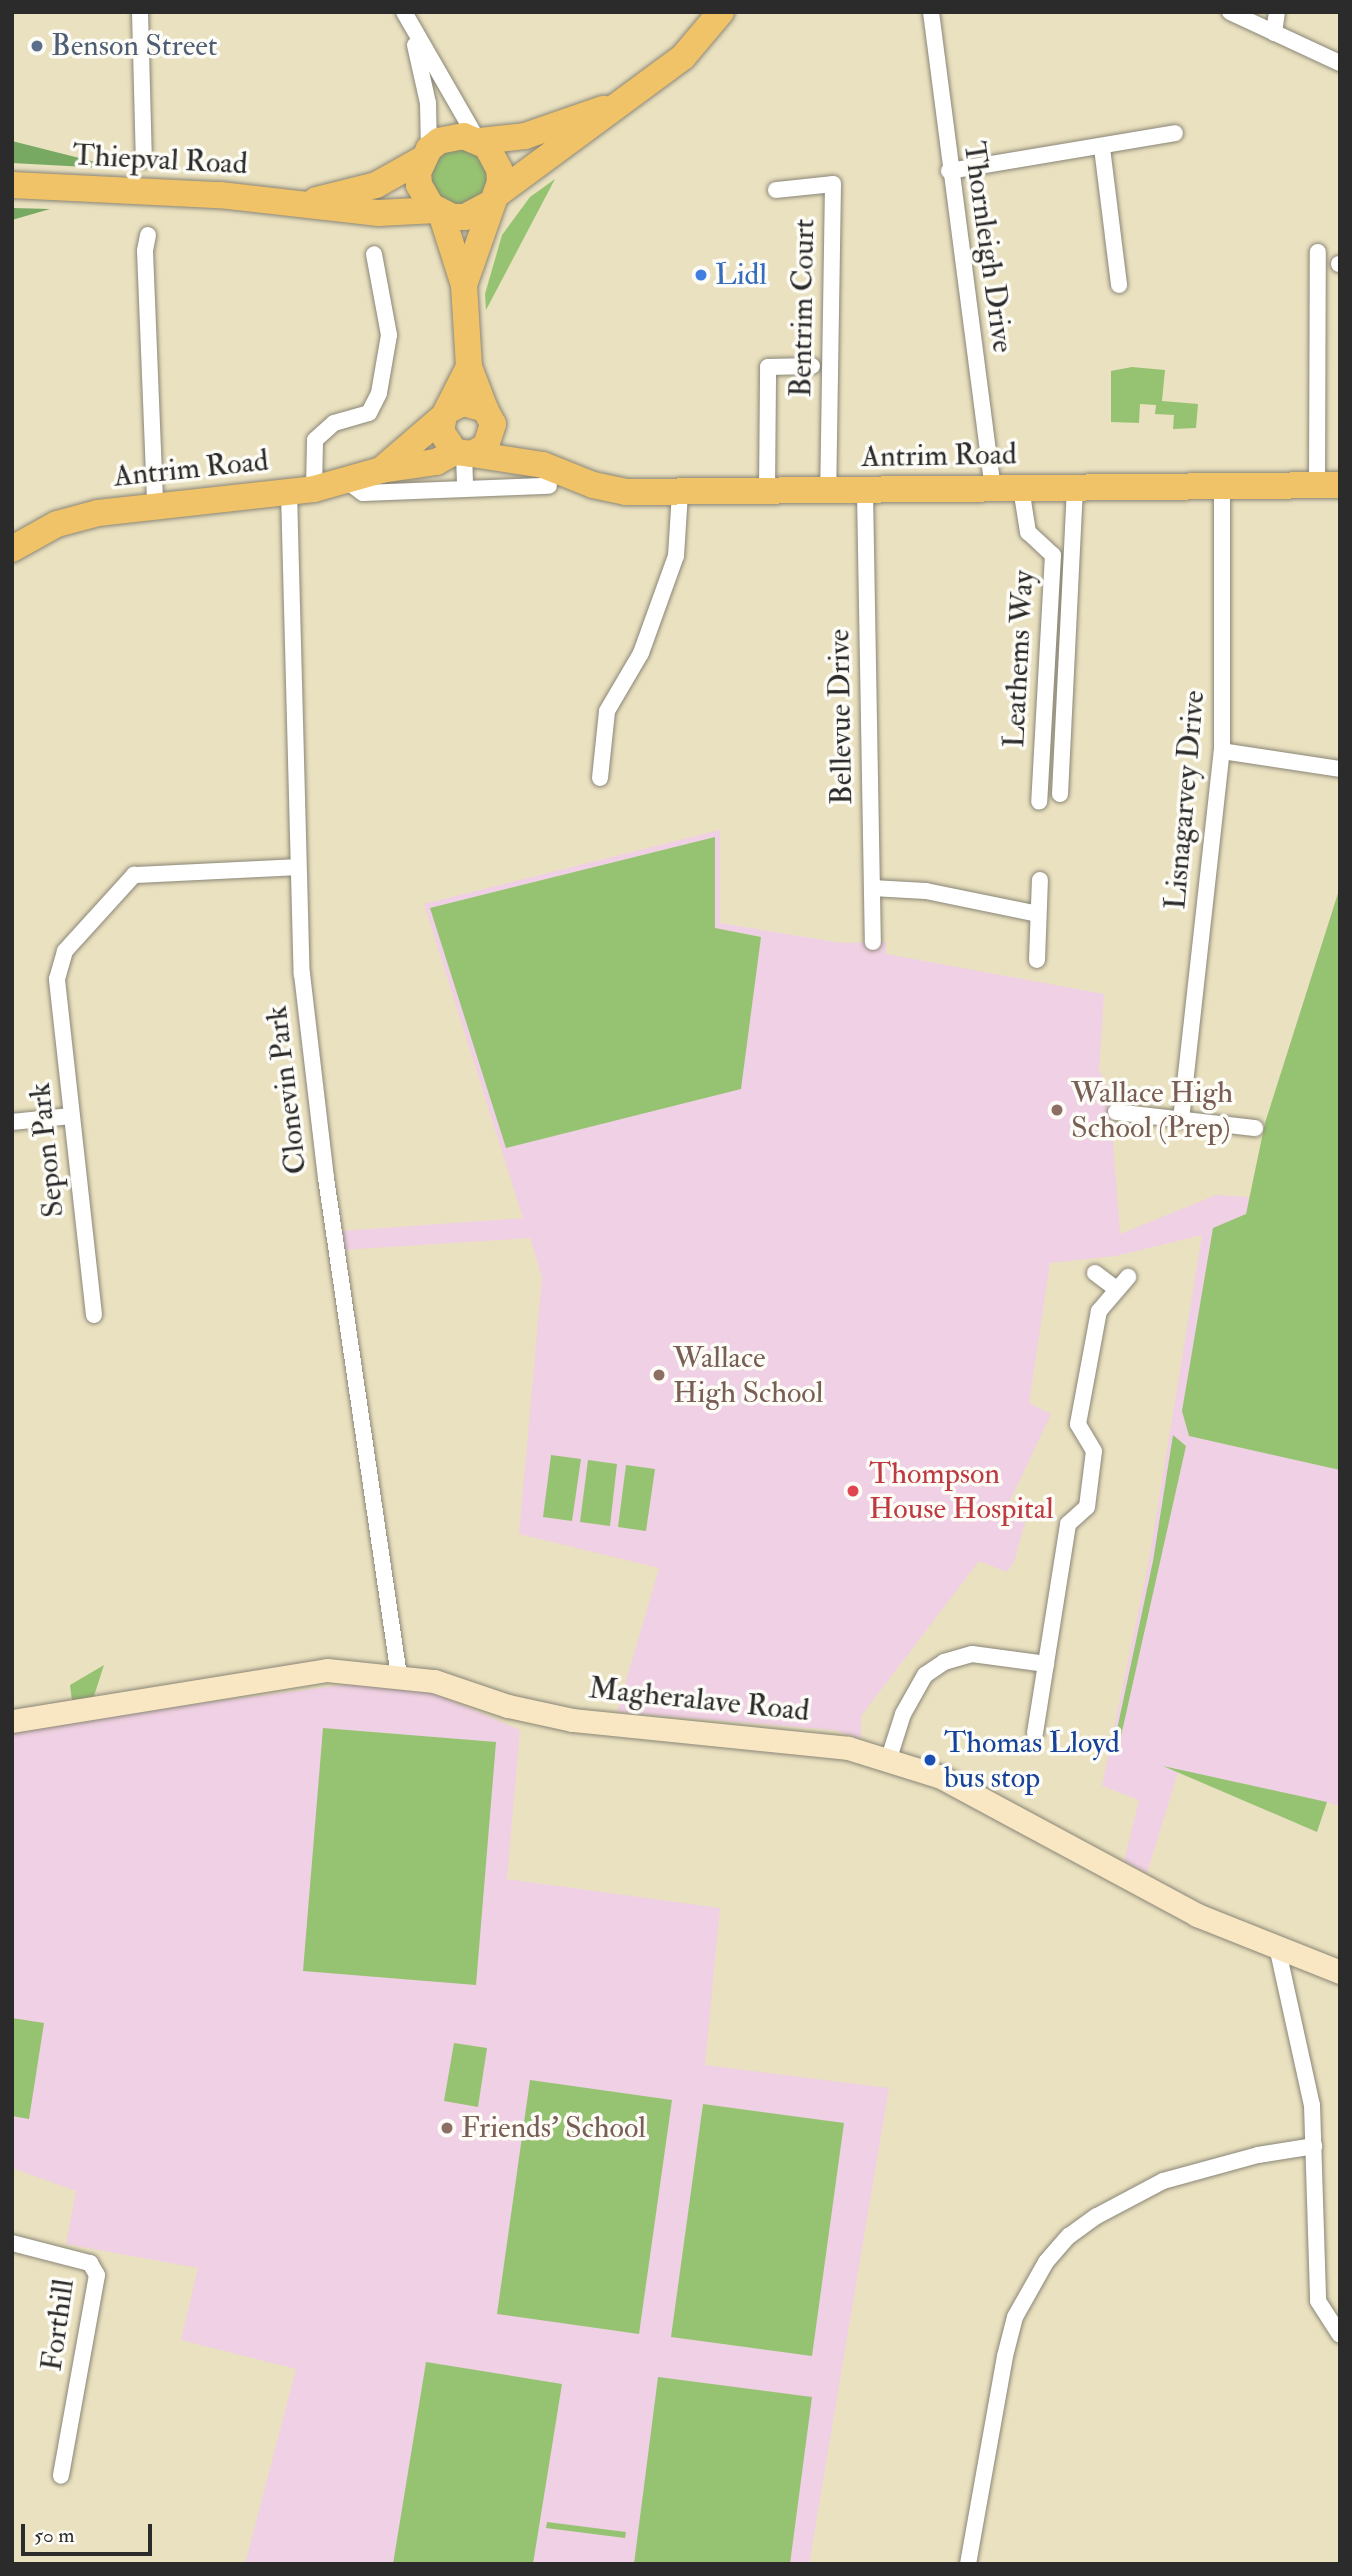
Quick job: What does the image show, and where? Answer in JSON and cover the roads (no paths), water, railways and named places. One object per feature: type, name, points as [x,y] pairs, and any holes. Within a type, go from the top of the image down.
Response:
[{"type":"main road","points":[[438,212],[465,217],[492,200],[683,57],[721,12]]},
{"type":"main road","points":[[469,367],[447,413],[443,439],[464,453],[491,439],[488,413],[469,367],[464,285],[438,212],[419,185],[425,155],[452,136],[478,140],[525,136],[631,97]]},
{"type":"main road","points":[[464,285],[492,200],[499,169],[495,157],[478,140]]},
{"type":"main road","name":"Thiepval Road","points":[[304,203],[376,185],[425,155]]},
{"type":"main road","name":"Thiepval Road","points":[[12,186],[304,203],[379,213],[438,212]]},
{"type":"main road","points":[[447,413],[463,402],[488,413]]},
{"type":"main road","name":"Antrim Road","points":[[381,470],[447,413]]},
{"type":"main road","name":"Antrim Road","points":[[488,413],[546,475]]},
{"type":"main road","name":"Antrim Road","points":[[12,549],[57,524],[155,505],[302,490],[347,481],[381,470],[436,462],[464,453],[546,475],[615,489],[680,492],[865,492],[1222,484],[1329,485]]},
{"type":"street","points":[[140,12],[144,159]]},
{"type":"street","points":[[404,12],[412,32],[428,103],[425,155]]},
{"type":"street","name":"Thornleigh Drive","points":[[931,12],[949,171],[993,489]]},
{"type":"street","points":[[1230,12],[1340,63]]},
{"type":"street","points":[[1275,33],[1278,12]]},
{"type":"street","points":[[412,32],[478,140]]},
{"type":"street","points":[[949,171],[1102,148],[1175,133]]},
{"type":"street","points":[[1102,148],[1119,285]]},
{"type":"street","name":"Bentrim Court","points":[[776,191],[833,184],[828,492]]},
{"type":"street","points":[[148,235],[145,251],[155,505]]},
{"type":"street","points":[[1318,252],[1329,485]]},
{"type":"street","name":"Clonevin Park","points":[[374,254],[389,335],[379,393],[369,413],[334,423],[315,440],[302,490],[297,867],[302,974],[326,1178],[399,1676]]},
{"type":"street","name":"Bentrim Court","points":[[767,492],[768,366],[812,366]]},
{"type":"street","points":[[464,453],[465,489]]},
{"type":"street","points":[[347,481],[363,493],[465,489],[546,475]]},
{"type":"street","name":"Lisnagarvey Drive","points":[[1181,1120],[1222,751],[1222,484]]},
{"type":"street","points":[[1060,794],[1075,486]]},
{"type":"street","name":"Leathems Way","points":[[1021,488],[1028,531],[1053,555],[1039,802]]},
{"type":"street","points":[[600,778],[607,711],[640,653],[677,556],[680,492]]},
{"type":"street","name":"Bellevue Drive","points":[[865,492],[873,942]]},
{"type":"street","points":[[1222,751],[1340,769]]},
{"type":"street","name":"Sepon Park","points":[[94,1315],[57,979],[65,951],[121,884],[134,875],[297,867]]},
{"type":"street","points":[[1037,960],[1040,880]]},
{"type":"street","points":[[872,888],[926,891],[1038,914]]},
{"type":"street","points":[[1116,1112],[1255,1128]]},
{"type":"street","points":[[12,1122],[71,1116]]},
{"type":"street","points":[[1095,1273],[1116,1289]]},
{"type":"street","points":[[1035,1733],[1068,1524],[1087,1507],[1094,1451],[1079,1424],[1099,1311],[1128,1277]]},
{"type":"street","points":[[889,1758],[908,1704],[925,1675],[944,1662],[972,1654],[1046,1664]]},
{"type":"street","name":"Magheralave Road","points":[[12,1721],[150,1702],[313,1671],[399,1676],[433,1681],[508,1706],[573,1720],[812,1743],[889,1758],[964,1788],[1162,1898],[1278,1951],[1340,1972]]},
{"type":"street","points":[[1278,1951],[1309,2084],[1314,2146],[1318,2301],[1340,2335]]},
{"type":"street","points":[[968,2564],[1004,2356],[1015,2317],[1046,2262],[1069,2236],[1097,2216],[1163,2181],[1258,2155],[1314,2146]]},
{"type":"street","name":"Forthill","points":[[12,2243],[90,2263],[97,2274],[61,2476]]},
{"type":"place","name":"Benson Street","points":[[37,46]]},
{"type":"place","name":"Lidl","points":[[701,275]]},
{"type":"place","name":"Wallace High School (Prep)","points":[[1057,1110]]},
{"type":"place","name":"Wallace High School","points":[[659,1375]]},
{"type":"place","name":"Thompson House Hospital","points":[[853,1491]]},
{"type":"place","name":"Thomas Lloyd bus stop","points":[[930,1760]]},
{"type":"place","name":"Friends' School","points":[[447,2128]]}]
